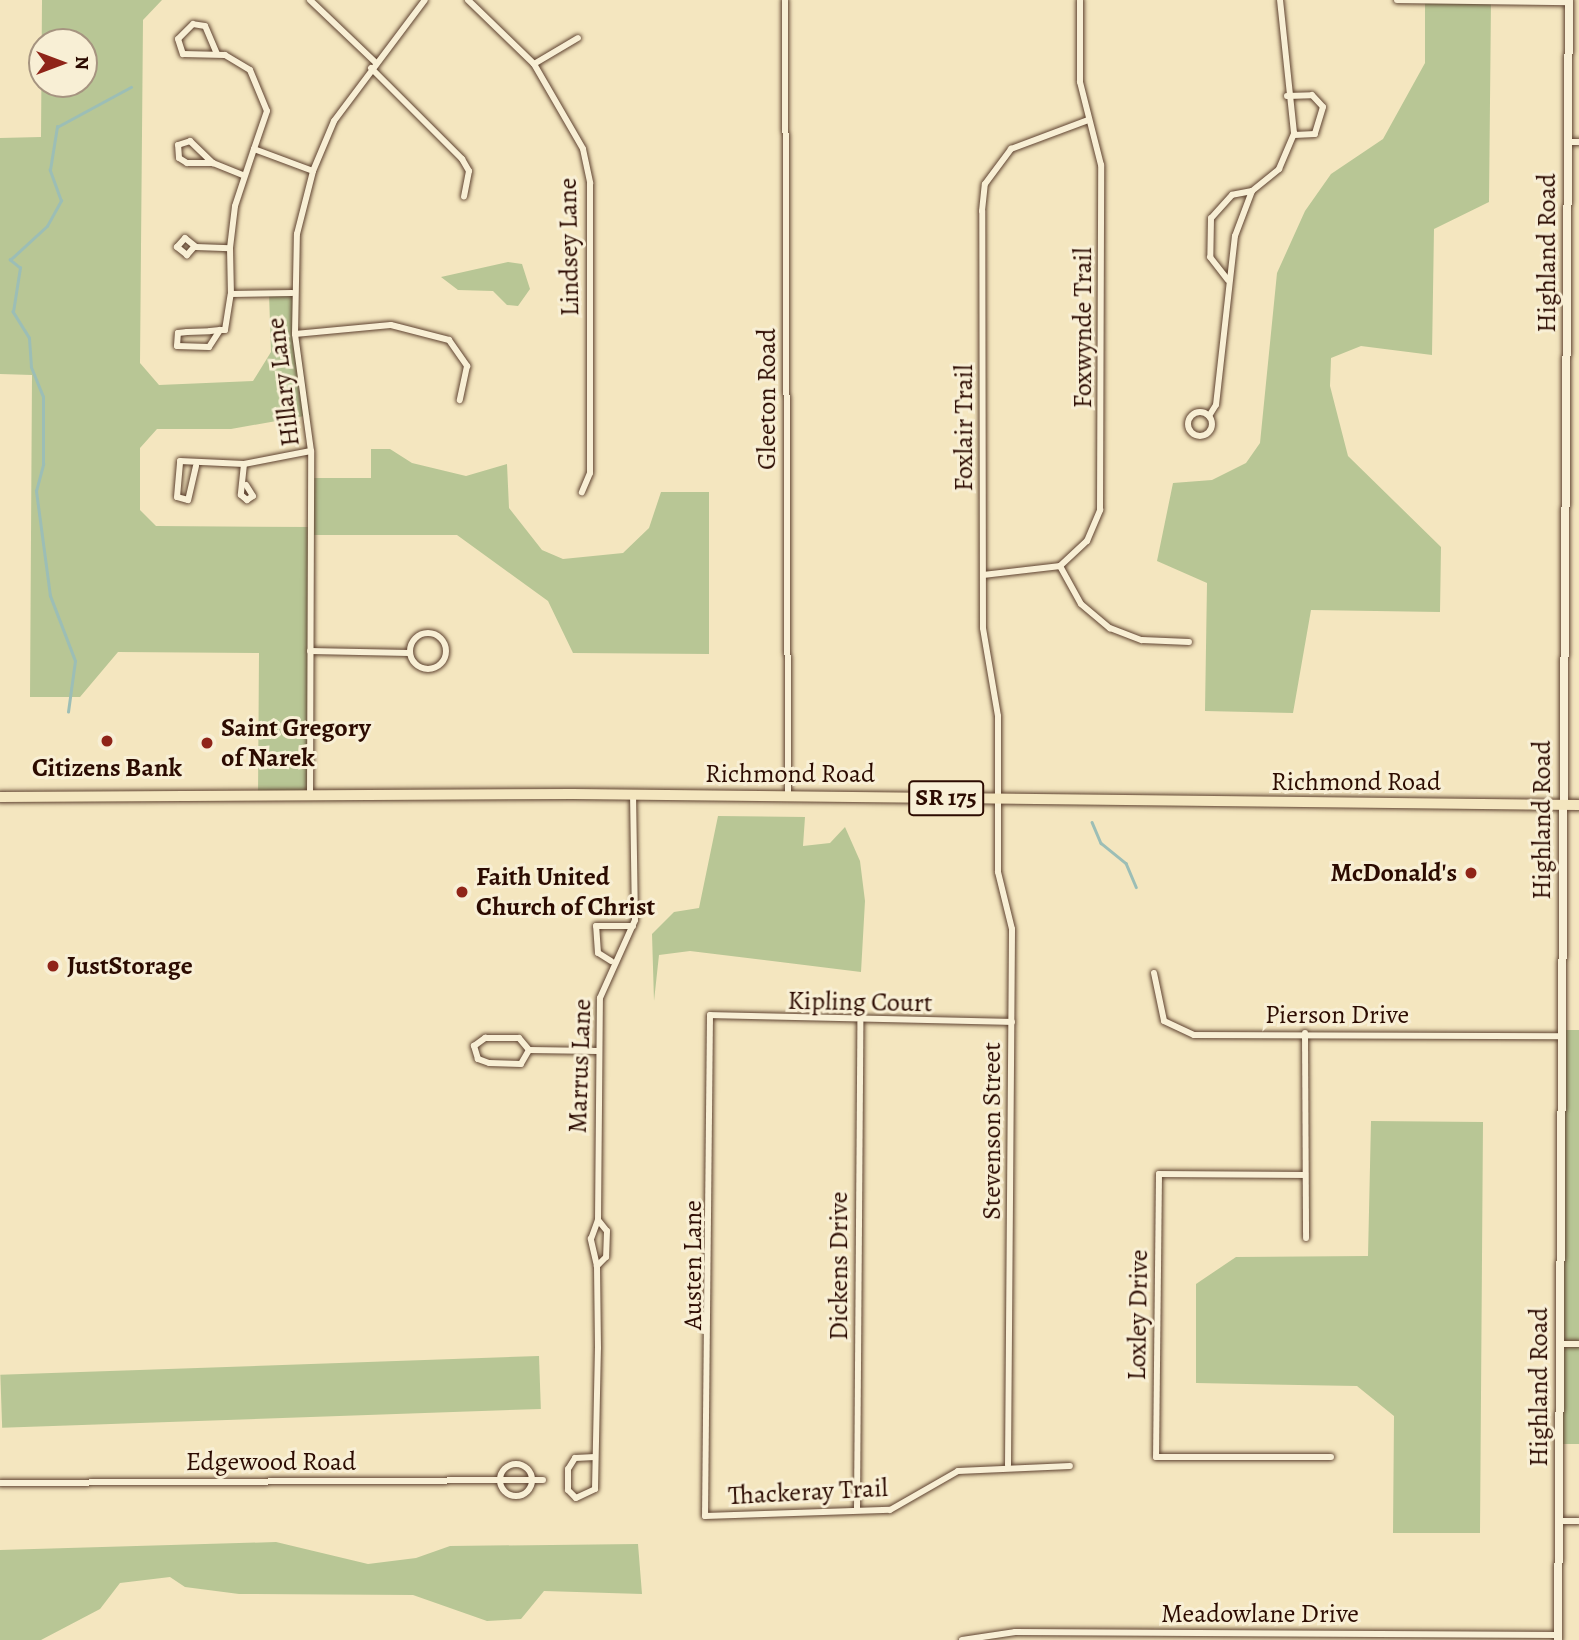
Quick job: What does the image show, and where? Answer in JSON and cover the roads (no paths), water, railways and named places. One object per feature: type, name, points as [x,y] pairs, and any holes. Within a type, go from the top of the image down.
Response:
[{"type":"main road","name":"Richmond Road","points":[[0,797],[633,796],[1579,805]]},
{"type":"street","points":[[310,0],[462,159],[469,171],[464,197]]},
{"type":"street","name":"Hillary Lane","points":[[310,796],[311,451],[292,293],[313,171],[334,121],[373,65],[425,0]]},
{"type":"street","name":"Lindsey Lane","points":[[468,0],[534,64],[565,109],[590,183],[590,473],[582,492]]},
{"type":"street","name":"Gleeton Road","points":[[785,0],[788,797]]},
{"type":"street","name":"Foxwynde Trail","points":[[1060,566],[1092,532],[1102,484],[1101,166],[1080,82],[1080,0]]},
{"type":"street","points":[[1227,280],[1210,257],[1211,218],[1233,195],[1252,191],[1279,169],[1294,135],[1287,96],[1280,0]]},
{"type":"street","points":[[1397,0],[1569,1]]},
{"type":"street","name":"Highland Road","points":[[1558,1637],[1569,1]]},
{"type":"street","points":[[217,54],[205,26],[193,24],[178,39],[183,54],[217,54],[250,70],[261,87],[267,111],[243,176],[230,248],[230,321],[220,330],[209,347],[177,345],[178,332],[220,330]]},
{"type":"street","points":[[534,64],[578,38]]},
{"type":"street","points":[[1287,96],[1312,95],[1322,107],[1315,134],[1294,135]]},
{"type":"street","name":"Foxlair Trail","points":[[999,799],[998,716],[983,628],[985,184],[994,165],[1027,138],[1088,120]]},
{"type":"street","points":[[213,163],[187,163],[179,158],[178,145],[190,141],[213,163],[243,176]]},
{"type":"street","points":[[1569,142],[1579,142]]},
{"type":"street","points":[[254,149],[313,171]]},
{"type":"street","points":[[1209,416],[1216,405],[1227,280],[1252,191]]},
{"type":"street","points":[[194,247],[230,248]]},
{"type":"street","points":[[232,295],[292,293]]},
{"type":"street","points":[[295,334],[382,325],[449,340],[467,366],[460,400]]},
{"type":"street","points":[[196,466],[188,500],[177,496],[180,461],[196,466],[244,464],[311,451]]},
{"type":"street","points":[[244,464],[246,485]]},
{"type":"street","points":[[983,575],[1060,566],[1081,604],[1110,628],[1142,640],[1189,642]]},
{"type":"street","points":[[426,633],[440,637],[446,649],[441,664],[429,670],[417,666],[409,653],[413,639],[426,633]]},
{"type":"street","points":[[310,651],[409,653]]},
{"type":"street","points":[[611,961],[598,953],[596,926],[633,926],[633,796]]},
{"type":"street","name":"Stevenson Street","points":[[999,799],[998,872],[1012,929],[1008,1465]]},
{"type":"street","name":"Marrus Lane","points":[[597,1266],[591,1239],[598,1220],[598,1051],[601,987],[611,961],[633,926]]},
{"type":"street","name":"Pierson Drive","points":[[1154,973],[1159,1012],[1180,1031],[1562,1036]]},
{"type":"street","name":"Kipling Court","points":[[710,1015],[860,1022],[1012,1022]]},
{"type":"street","name":"Austen Lane","points":[[705,1516],[710,1015]]},
{"type":"street","name":"Dickens Drive","points":[[857,1510],[860,1022]]},
{"type":"street","points":[[1305,1033],[1306,1238]]},
{"type":"street","points":[[529,1050],[521,1064],[488,1063],[478,1059],[474,1045],[485,1038],[519,1038],[529,1050],[598,1051]]},
{"type":"street","name":"Loxley Drive","points":[[1305,1175],[1159,1174],[1156,1457],[1331,1457]]},
{"type":"street","name":"Marrus Lane","points":[[597,1266],[606,1257],[607,1231],[598,1220]]},
{"type":"street","points":[[595,1457],[575,1458],[568,1469],[568,1490],[576,1498],[593,1493],[595,1457],[597,1266]]},
{"type":"street","points":[[1560,1344],[1579,1344]]},
{"type":"street","points":[[517,1464],[532,1480],[517,1496],[505,1492],[500,1480],[517,1464]]},
{"type":"street","name":"Thackeray Trail","points":[[705,1516],[890,1510],[958,1471],[1008,1465],[1070,1466]]},
{"type":"street","name":"Edgewood Road","points":[[0,1483],[543,1480]]},
{"type":"street","points":[[1560,1521],[1579,1521]]},
{"type":"street","name":"Meadowlane Drive","points":[[962,1640],[1015,1632],[1558,1637]]},
{"type":"waterway","points":[[68,712],[75,661],[50,596],[36,491],[43,464],[43,397],[31,367],[29,338],[13,312],[20,268],[10,260],[47,226],[61,201],[50,170],[57,127],[131,87]]},
{"type":"waterway","points":[[1092,822],[1101,843],[1126,863],[1136,887]]},
{"type":"place","name":"Citizens Bank","points":[[107,741]]},
{"type":"place","name":"Saint Gregory of Narek","points":[[207,743]]},
{"type":"place","name":"McDonald's","points":[[1471,873]]},
{"type":"place","name":"Faith United Church of Christ","points":[[462,892]]},
{"type":"place","name":"JustStorage","points":[[53,966]]}]
